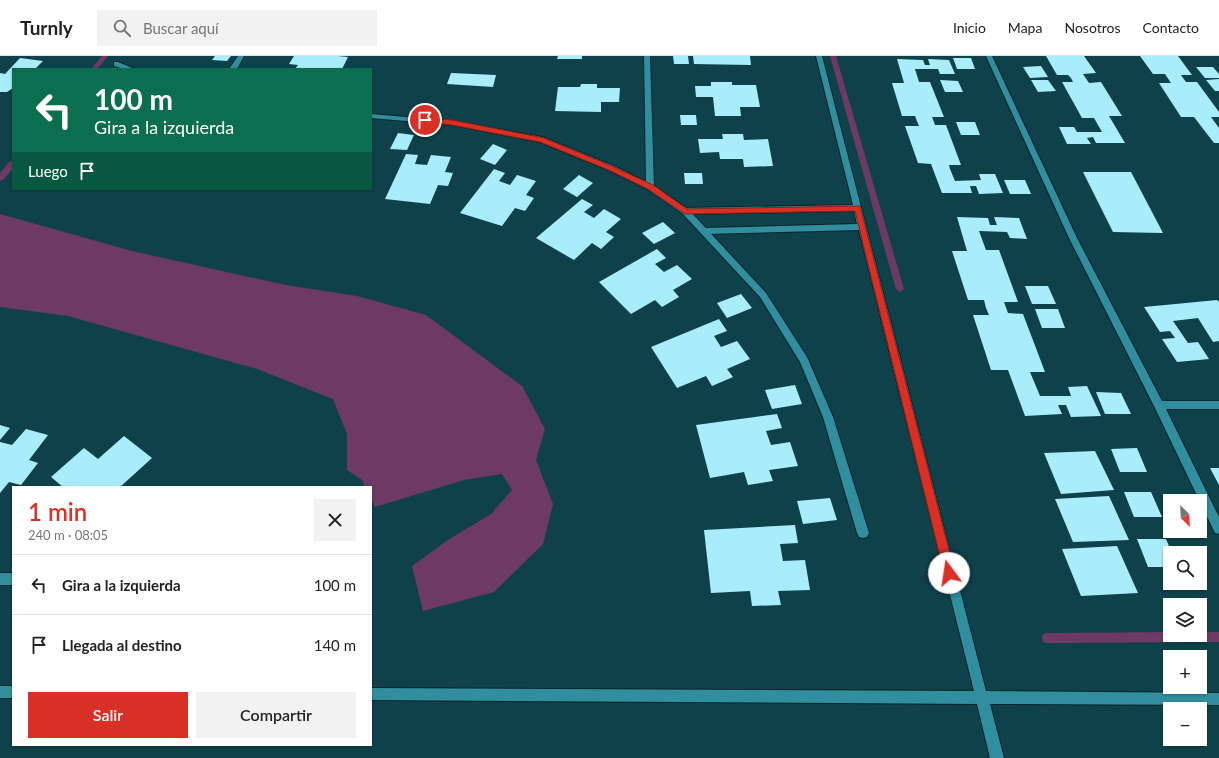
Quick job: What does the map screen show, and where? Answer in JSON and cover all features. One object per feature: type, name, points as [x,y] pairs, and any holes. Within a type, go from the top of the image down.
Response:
[{"type":"street","points":[[234,68],[241,56]]},
{"type":"street","points":[[646,56],[650,187]]},
{"type":"street","points":[[819,56],[997,758]]},
{"type":"street","points":[[989,56],[1073,238],[1159,405],[1219,529]]},
{"type":"street","points":[[116,64],[128,68]]},
{"type":"street","points":[[372,116],[452,123],[542,140],[611,168],[650,187],[685,211],[763,295],[804,360],[828,417],[863,533]]},
{"type":"street","points":[[685,211],[858,208]]},
{"type":"street","points":[[704,230],[862,227]]},
{"type":"street","points":[[1159,405],[1219,405]]},
{"type":"street","points":[[0,580],[12,579]]},
{"type":"street","points":[[0,692],[12,692]]},
{"type":"street","points":[[372,694],[1219,699]]},
{"type":"shaded area","points":[[0,214],[132,251],[286,285],[357,296],[426,315],[522,386],[545,429],[536,460],[553,504],[543,544],[494,592],[423,611],[412,566],[448,540],[491,514],[512,490],[502,474],[464,480],[375,507],[372,501],[372,486],[365,486],[362,480],[347,470],[347,434],[333,399],[257,369],[68,316],[0,307]]},
{"type":"building","points":[[215,56],[231,56],[227,61],[212,60]]},
{"type":"building","points":[[294,56],[348,57],[342,68],[296,68],[298,65],[289,64]]},
{"type":"building","points":[[558,56],[582,56],[582,59],[557,59]]},
{"type":"building","points":[[673,56],[688,56],[689,64],[674,64]]},
{"type":"building","points":[[693,56],[750,56],[751,65],[694,64]]},
{"type":"building","points":[[1046,56],[1084,56],[1096,73],[1083,74],[1089,83],[1101,82],[1122,116],[1109,116],[1125,143],[1096,143],[1093,137],[1087,138],[1091,144],[1067,144],[1059,127],[1074,127],[1077,132],[1102,132],[1094,118],[1082,118],[1062,82],[1073,82],[1071,78],[1068,75],[1057,75]]},
{"type":"building","points":[[1140,56],[1178,56],[1192,75],[1181,75],[1183,78],[1186,82],[1197,82],[1219,112],[1219,117],[1211,117],[1219,128],[1219,143],[1214,143],[1194,117],[1181,117],[1159,83],[1171,83],[1165,74],[1153,74]]},
{"type":"building","points":[[20,58],[43,61],[36,68],[12,68],[12,89],[7,92],[0,92],[0,73],[5,74]]},
{"type":"building","points":[[953,58],[971,58],[975,69],[957,69]]},
{"type":"building","points":[[897,59],[923,60],[925,65],[930,65],[928,59],[949,60],[955,74],[940,74],[938,69],[915,69],[919,82],[930,82],[944,117],[932,117],[935,125],[946,125],[961,165],[949,165],[950,169],[955,181],[981,180],[979,174],[995,174],[1003,193],[979,194],[976,186],[970,186],[972,193],[942,193],[931,164],[918,163],[905,126],[919,126],[915,116],[902,116],[892,83],[904,83]]},
{"type":"building","points":[[1041,66],[1048,77],[1030,78],[1023,67]]},
{"type":"building","points":[[1196,67],[1213,67],[1219,74],[1219,78],[1205,78]]},
{"type":"building","points":[[451,73],[496,75],[493,87],[447,84]]},
{"type":"building","points":[[1219,79],[1219,91],[1215,91],[1206,80]]},
{"type":"building","points":[[940,80],[958,81],[963,92],[945,92]]},
{"type":"building","points":[[1031,80],[1048,80],[1056,91],[1038,92]]},
{"type":"building","points":[[711,82],[732,82],[732,85],[756,85],[760,107],[740,107],[741,116],[715,116],[713,97],[696,97],[695,86],[711,86]]},
{"type":"building","points":[[581,84],[597,84],[597,88],[620,88],[619,102],[601,102],[601,112],[555,111],[558,87],[580,87]]},
{"type":"building","points":[[680,115],[696,115],[697,125],[681,125]]},
{"type":"building","points":[[956,122],[975,122],[980,135],[961,135]]},
{"type":"building","points":[[398,133],[414,135],[407,150],[390,149]]},
{"type":"building","points":[[722,134],[743,134],[744,140],[768,139],[773,166],[744,167],[743,159],[720,159],[719,152],[700,153],[698,139],[723,139]]},
{"type":"building","points":[[493,144],[507,150],[495,165],[480,159]]},
{"type":"building","points":[[406,154],[418,155],[415,164],[427,165],[431,155],[451,157],[445,172],[453,173],[448,186],[438,185],[430,204],[385,199]]},
{"type":"building","points":[[494,169],[505,173],[499,181],[510,185],[517,175],[536,181],[526,195],[534,198],[525,211],[515,208],[502,226],[460,213]]},
{"type":"building","points":[[1083,172],[1131,172],[1163,233],[1113,232]]},
{"type":"building","points":[[684,173],[702,173],[703,184],[685,184]]},
{"type":"building","points":[[579,175],[593,183],[577,197],[563,189]]},
{"type":"building","points":[[1004,180],[1025,180],[1031,194],[1010,194]]},
{"type":"building","points":[[582,199],[593,205],[584,212],[594,218],[604,209],[621,219],[606,232],[614,237],[601,249],[592,243],[574,260],[536,238]]},
{"type":"building","points":[[957,217],[988,218],[990,225],[997,225],[994,217],[1019,218],[1027,239],[1010,238],[1007,232],[979,231],[986,250],[999,250],[1018,302],[1004,302],[1008,313],[1023,314],[1045,372],[1030,372],[1040,396],[1071,396],[1068,387],[1087,386],[1101,416],[1071,417],[1066,405],[1058,405],[1062,414],[1025,416],[1008,370],[991,370],[973,315],[989,315],[984,300],[968,300],[952,251],[967,251]]},
{"type":"building","points":[[663,222],[675,233],[654,244],[642,233]]},
{"type":"building","points":[[657,249],[666,258],[655,264],[664,272],[677,265],[692,279],[673,290],[679,297],[662,307],[655,300],[631,314],[599,282]]},
{"type":"building","points":[[1025,286],[1048,286],[1056,304],[1032,304]]},
{"type":"building","points":[[741,294],[752,308],[727,318],[717,303]]},
{"type":"building","points":[[1217,300],[1219,302],[1219,341],[1213,342],[1198,318],[1173,321],[1188,343],[1198,342],[1209,359],[1177,362],[1162,339],[1175,338],[1170,331],[1160,332],[1144,307]]},
{"type":"building","points":[[1035,309],[1058,309],[1065,328],[1042,328]]},
{"type":"building","points":[[719,319],[727,331],[714,336],[721,347],[737,341],[750,359],[727,369],[733,377],[712,386],[706,376],[677,388],[651,347]]},
{"type":"building","points":[[795,385],[802,404],[772,409],[765,390]]},
{"type":"building","points":[[1096,392],[1121,393],[1131,414],[1105,414]]},
{"type":"building","points":[[777,414],[782,428],[766,431],[771,445],[790,442],[798,466],[769,470],[773,481],[748,485],[744,472],[710,478],[696,425]]},
{"type":"building","points":[[0,425],[10,428],[0,440]]},
{"type":"building","points":[[26,429],[48,435],[29,460],[38,463],[21,485],[9,482],[0,493],[0,442],[12,445]]},
{"type":"building","points":[[124,436],[152,458],[121,486],[62,486],[51,477],[84,448],[98,459]]},
{"type":"building","points":[[1137,448],[1147,472],[1120,472],[1111,449]]},
{"type":"building","points":[[1095,451],[1114,490],[1061,494],[1044,453]]},
{"type":"building","points":[[1210,468],[1219,468],[1219,485]]},
{"type":"building","points":[[1124,492],[1151,492],[1162,517],[1134,517]]},
{"type":"building","points":[[1109,496],[1129,540],[1073,542],[1055,499]]},
{"type":"building","points":[[830,498],[837,520],[803,524],[797,501]]},
{"type":"building","points":[[795,525],[798,543],[780,544],[783,561],[805,560],[810,590],[778,591],[781,605],[752,606],[750,591],[711,593],[704,530]]},
{"type":"building","points":[[1137,539],[1166,539],[1169,546],[1163,546],[1163,567],[1148,567]]},
{"type":"building","points":[[1117,546],[1138,593],[1081,596],[1062,549]]},
{"type":"waterway","points":[[95,68],[105,56]]},
{"type":"waterway","points":[[833,56],[900,289]]},
{"type":"waterway","points":[[0,178],[12,164]]},
{"type":"waterway","points":[[1047,638],[1219,637]]},
{"type":"route","points":[[425,120],[452,123],[542,140],[611,168],[650,187],[685,211],[858,208],[949,573]]}]
